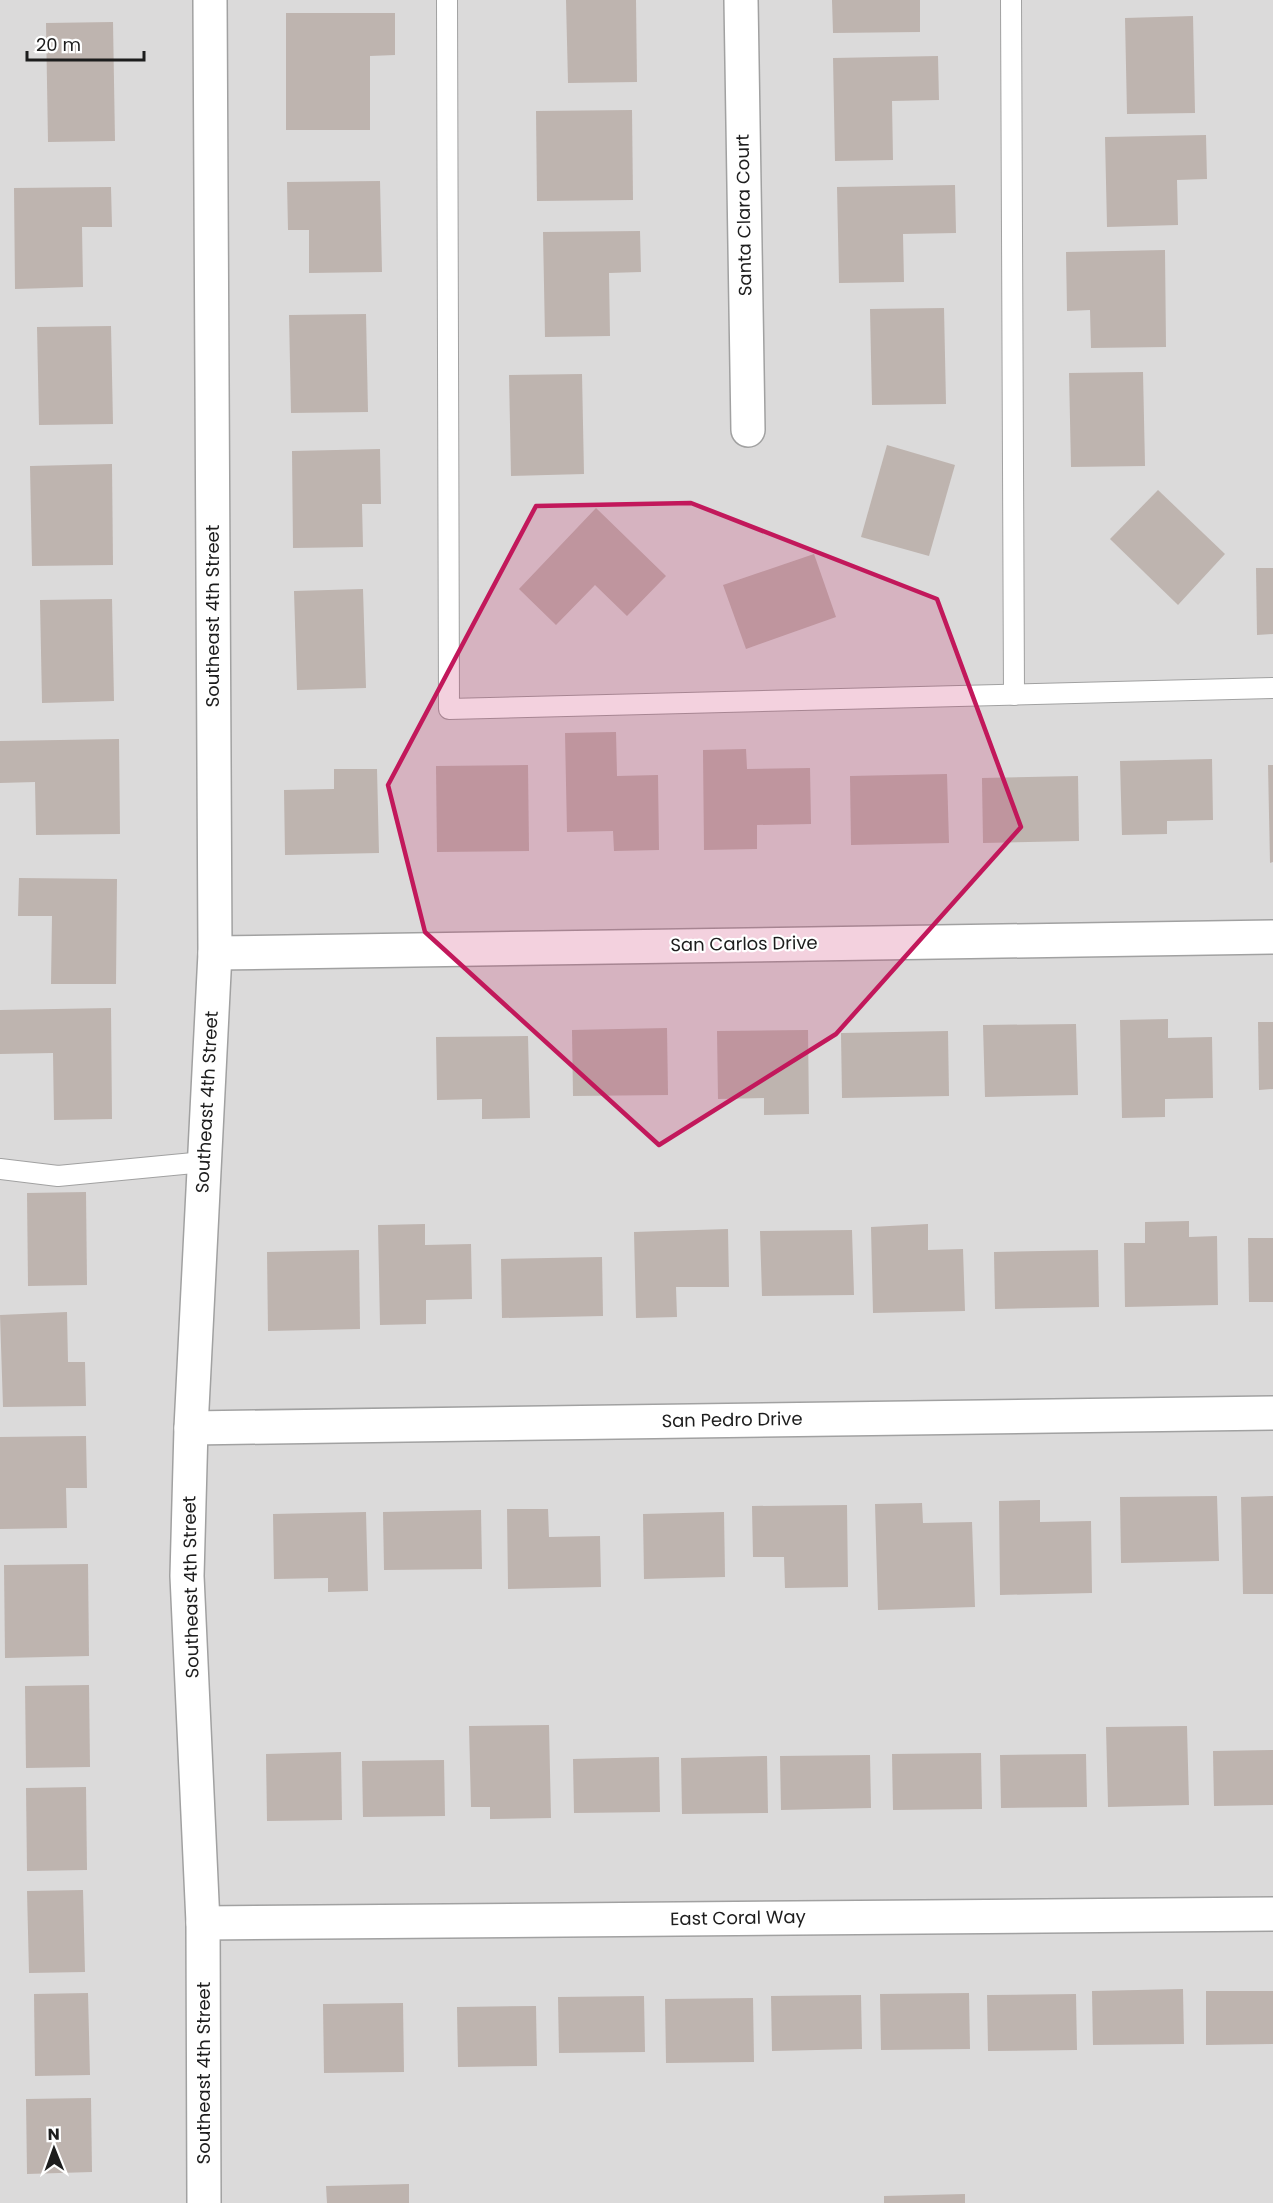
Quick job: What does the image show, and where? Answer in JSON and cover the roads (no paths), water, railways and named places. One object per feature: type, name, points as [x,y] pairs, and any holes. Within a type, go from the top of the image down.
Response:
[{"type":"street","name":"Southeast 4th Street","points":[[204,2203],[203,1923],[187,1576],[191,1428],[215,953],[210,0]]},
{"type":"street","name":"Santa Clara Court","points":[[741,0],[747,430]]},
{"type":"street","name":"San Carlos Drive","points":[[215,953],[1273,937]]},
{"type":"street","name":"San Pedro Drive","points":[[191,1428],[1273,1413]]},
{"type":"street","name":"East Coral Way","points":[[203,1923],[1273,1914]]},
{"type":"lane","points":[[447,0],[449,709],[1273,688]]},
{"type":"lane","points":[[1011,0],[1014,695]]},
{"type":"lane","points":[[0,1169],[58,1176],[204,1162]]}]
